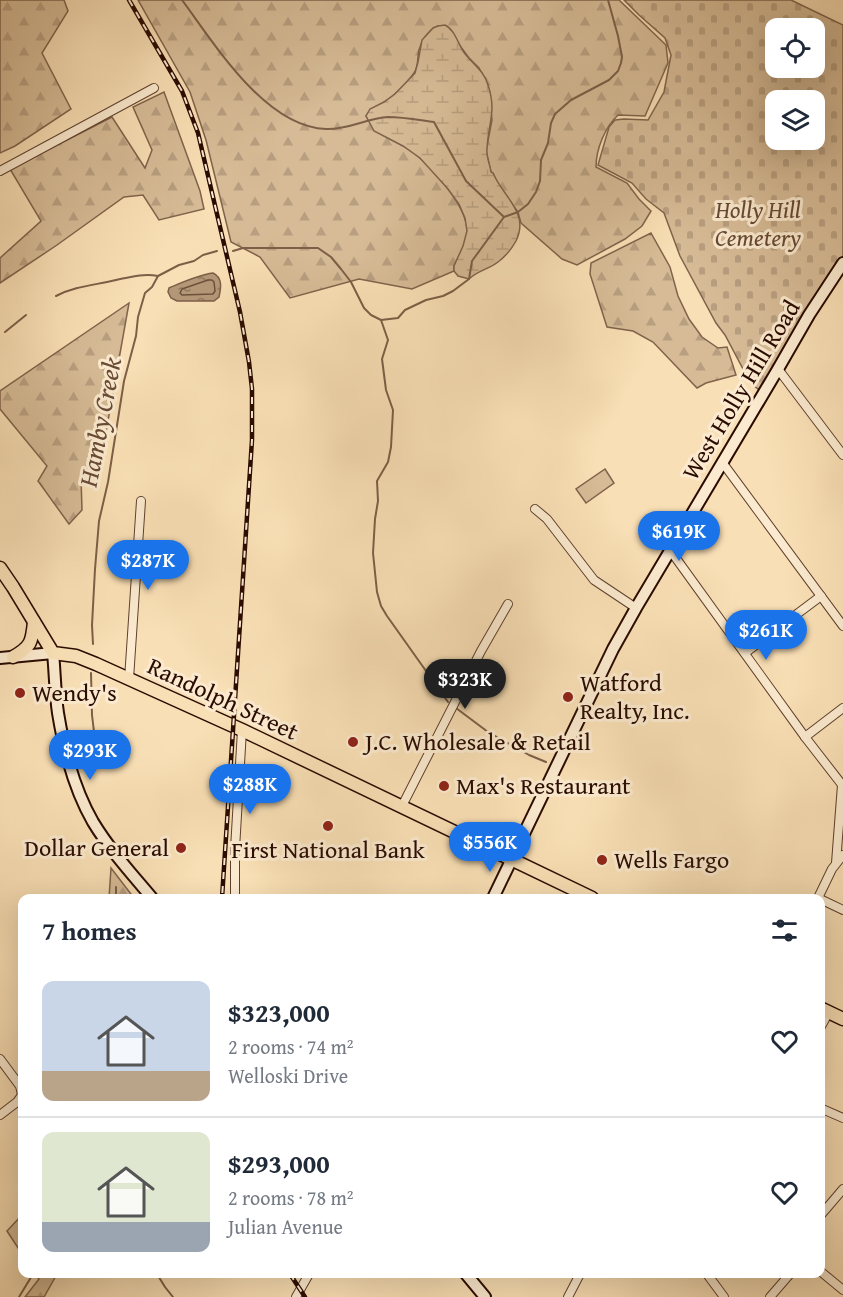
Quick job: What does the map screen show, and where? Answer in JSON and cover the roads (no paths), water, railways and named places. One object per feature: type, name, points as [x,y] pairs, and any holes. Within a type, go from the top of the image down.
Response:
[{"type":"main road","points":[[0,568],[53,653]]},
{"type":"main road","points":[[6,657],[21,652],[31,643],[34,622]]},
{"type":"main road","name":"Randolph Street","points":[[53,653],[76,656],[242,730],[584,894]]},
{"type":"main road","points":[[825,1010],[843,1019]]},
{"type":"street","points":[[0,171],[153,88]]},
{"type":"street","name":"West Holly Hill Road","points":[[495,894],[613,649],[809,315],[843,263]]},
{"type":"street","points":[[778,369],[843,455]]},
{"type":"street","points":[[722,462],[843,626]]},
{"type":"street","points":[[129,679],[141,501]]},
{"type":"street","points":[[535,509],[547,519],[594,580],[636,608]]},
{"type":"street","points":[[670,550],[805,737],[843,785],[836,863]]},
{"type":"street","points":[[745,652],[821,596]]},
{"type":"street","points":[[402,806],[481,651],[508,604]]},
{"type":"street","points":[[6,657],[53,653],[58,711],[75,783],[92,820],[113,852],[149,894]]},
{"type":"street","points":[[805,737],[843,708]]},
{"type":"street","points":[[235,894],[235,849],[242,730]]},
{"type":"street","points":[[821,894],[836,863],[843,855]]},
{"type":"street","points":[[825,902],[843,910]]},
{"type":"street","points":[[0,1059],[18,1083]]},
{"type":"street","points":[[0,1114],[18,1101]]},
{"type":"street","points":[[825,1110],[843,1118]]},
{"type":"street","points":[[825,1210],[843,1189]]},
{"type":"street","points":[[825,1274],[843,1290]]},
{"type":"street","points":[[296,1297],[307,1278]]},
{"type":"street","points":[[469,1278],[485,1297]]},
{"type":"street","points":[[568,1297],[578,1278]]},
{"type":"street","points":[[710,1278],[724,1297]]},
{"type":"street","points":[[770,1297],[787,1278]]},
{"type":"water","points":[[213,273],[220,280],[221,287],[219,297],[214,301],[177,301],[171,298],[169,288]]},
{"type":"waterway","points":[[182,0],[243,80],[262,99],[282,114],[304,125],[334,129],[388,117],[434,122],[466,181],[504,217]]},
{"type":"waterway","name":"Hamby Creek","points":[[233,251],[243,248],[318,248],[331,257],[351,282],[364,308],[381,320],[398,318],[405,310],[453,291],[469,279],[472,261],[504,217],[518,212],[528,204],[536,192],[540,181],[541,160],[555,114],[571,100],[609,80],[618,71],[622,57],[608,0]]},
{"type":"waterway","name":"Hamby Creek","points":[[93,644],[92,625],[99,521],[108,482],[124,381],[145,293],[152,287],[158,276],[179,265],[217,251]]},
{"type":"waterway","points":[[56,296],[78,288],[132,277],[158,276]]},
{"type":"waterway","points":[[5,332],[26,315]]},
{"type":"waterway","points":[[381,320],[388,340],[382,359],[386,390],[393,410],[388,462],[377,481],[378,501],[373,553],[377,592],[387,616],[448,702]]},
{"type":"waterway","name":"Hamby Creek","points":[[91,673],[92,715],[97,757]]},
{"type":"waterway","points":[[456,708],[488,732],[546,762]]},
{"type":"waterway","name":"Hamby Creek","points":[[116,887],[116,894]]},
{"type":"waterway","name":"Hamby Creek","points":[[19,1297],[31,1278]]},
{"type":"waterway","points":[[159,1278],[173,1297]]},
{"type":"railway","points":[[129,0],[182,91],[198,133],[240,312],[252,389],[252,440],[222,894]]},
{"type":"railway","points":[[293,1278],[305,1297]]},
{"type":"place","name":"Wendy's","points":[[20,693]]},
{"type":"place","name":"Watford Realty, Inc.","points":[[568,697]]},
{"type":"place","name":"J.C. Wholesale & Retail","points":[[353,742]]},
{"type":"place","name":"Max's Restaurant","points":[[444,786]]},
{"type":"place","name":"First National Bank","points":[[328,826]]},
{"type":"place","name":"Dollar General","points":[[181,848]]},
{"type":"place","name":"Wells Fargo","points":[[602,860]]},
{"type":"park label","name":"Holly Hill Cemetery","points":[[758,224]]}]
